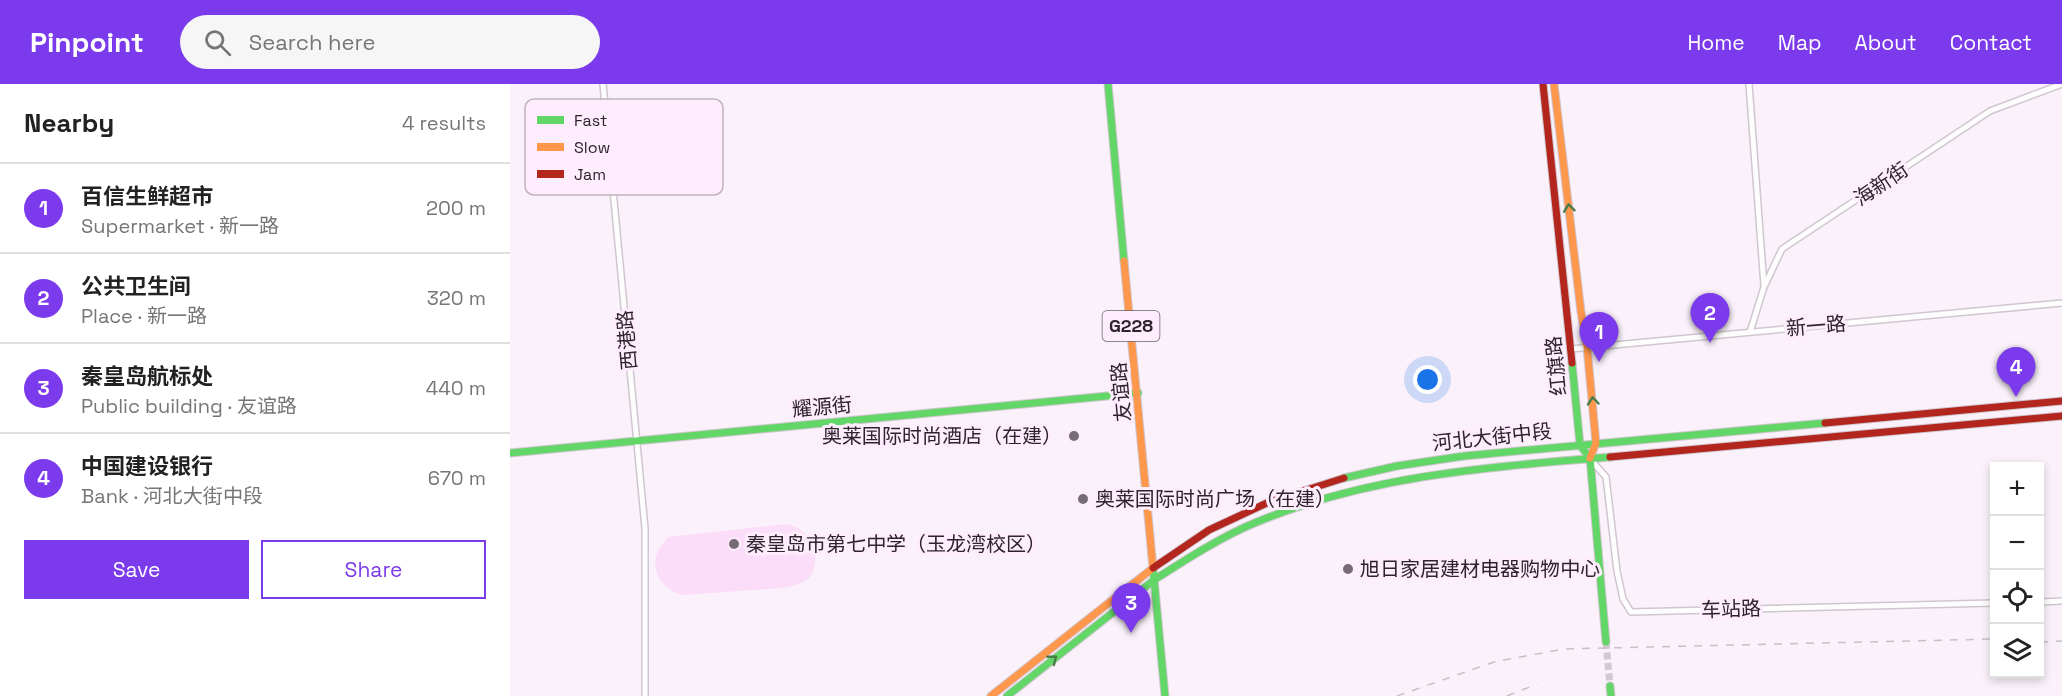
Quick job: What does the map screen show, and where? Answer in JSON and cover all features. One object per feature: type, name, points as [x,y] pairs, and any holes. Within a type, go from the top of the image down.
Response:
[{"type":"main road","name":"友谊路","points":[[1109,84],[1165,696]]},
{"type":"main road","name":"红旗路","points":[[1543,84],[1580,445]]},
{"type":"main road","points":[[1554,84],[1587,347],[1596,443],[1590,459],[1605,642]]},
{"type":"main road","name":"耀源街","points":[[510,453],[1138,393]]},
{"type":"main road","name":"河北大街中段","points":[[992,696],[1175,551],[1214,528],[1256,508],[1334,481],[1441,458],[2062,401]]},
{"type":"main road","points":[[1007,696],[1154,580],[1182,562],[1256,522],[1340,493],[1473,468],[2062,416]]},
{"type":"main road","points":[[1580,445],[1590,459]]},
{"type":"main road","points":[[1610,686],[1611,696]]},
{"type":"street","name":"西港路","points":[[603,84],[604,99]]},
{"type":"street","points":[[1749,84],[1764,288]]},
{"type":"street","name":"海新街","points":[[1750,332],[1764,288],[1782,249],[1990,111],[2062,84]]},
{"type":"street","name":"西港路","points":[[614,195],[645,528],[645,696]]},
{"type":"street","name":"新一路","points":[[1571,349],[2062,303]]},
{"type":"street","name":"车站路","points":[[1590,459],[1606,477],[1617,572],[1623,599],[1631,612],[1990,603]]},
{"type":"street","points":[[2044,602],[2062,601]]},
{"type":"shaded area","points":[[788,524],[807,535],[812,540],[815,549],[816,559],[812,574],[797,584],[783,588],[682,595],[663,584],[656,571],[656,557],[668,537]]},
{"type":"tunnel","points":[[1606,642],[1610,686]]},
{"type":"railway","points":[[1397,696],[1494,662],[1563,649],[1990,639]]},
{"type":"railway","points":[[2044,642],[2062,641]]},
{"type":"railway","points":[[1507,696],[1537,684]]},
{"type":"traffic: fast","points":[[1108,84],[1124,261]]},
{"type":"traffic: fast","points":[[1572,363],[1580,445],[1590,458],[1606,642]]},
{"type":"traffic: fast","points":[[510,453],[1138,393]]},
{"type":"traffic: fast","points":[[1344,478],[1397,466],[1464,456],[1825,423]]},
{"type":"traffic: fast","points":[[1154,580],[1244,527],[1343,493],[1387,483],[1475,470],[1610,457]]},
{"type":"traffic: fast","points":[[1153,568],[1165,696]]},
{"type":"traffic: fast","points":[[1007,696],[1154,580]]},
{"type":"traffic: fast","points":[[1610,686],[1611,696]]},
{"type":"traffic: slow","points":[[1554,84],[1587,347],[1596,443],[1590,458]]},
{"type":"traffic: slow","points":[[991,696],[1153,568],[1124,261]]},
{"type":"traffic: jam","points":[[1543,84],[1572,363]]},
{"type":"traffic: jam","points":[[1825,423],[2062,401]]},
{"type":"traffic: jam","points":[[1610,457],[2062,416]]},
{"type":"traffic: jam","points":[[1153,568],[1209,530],[1269,502],[1344,478]]},
{"type":"place","name":"公共卫生间","points":[[1710,343]]},
{"type":"place","name":"百信生鲜超市","points":[[1599,362]]},
{"type":"place","name":"中国建设银行","points":[[2016,397]]},
{"type":"place","name":"奥莱国际时尚酒店（在建）","points":[[1074,436]]},
{"type":"place","name":"奥莱国际时尚广场（在建）","points":[[1083,499]]},
{"type":"place","name":"秦皇岛市第七中学（玉龙湾校区）","points":[[734,544]]},
{"type":"place","name":"旭日家居建材电器购物中心","points":[[1348,569]]},
{"type":"place","name":"秦皇岛航标处","points":[[1131,633]]}]
